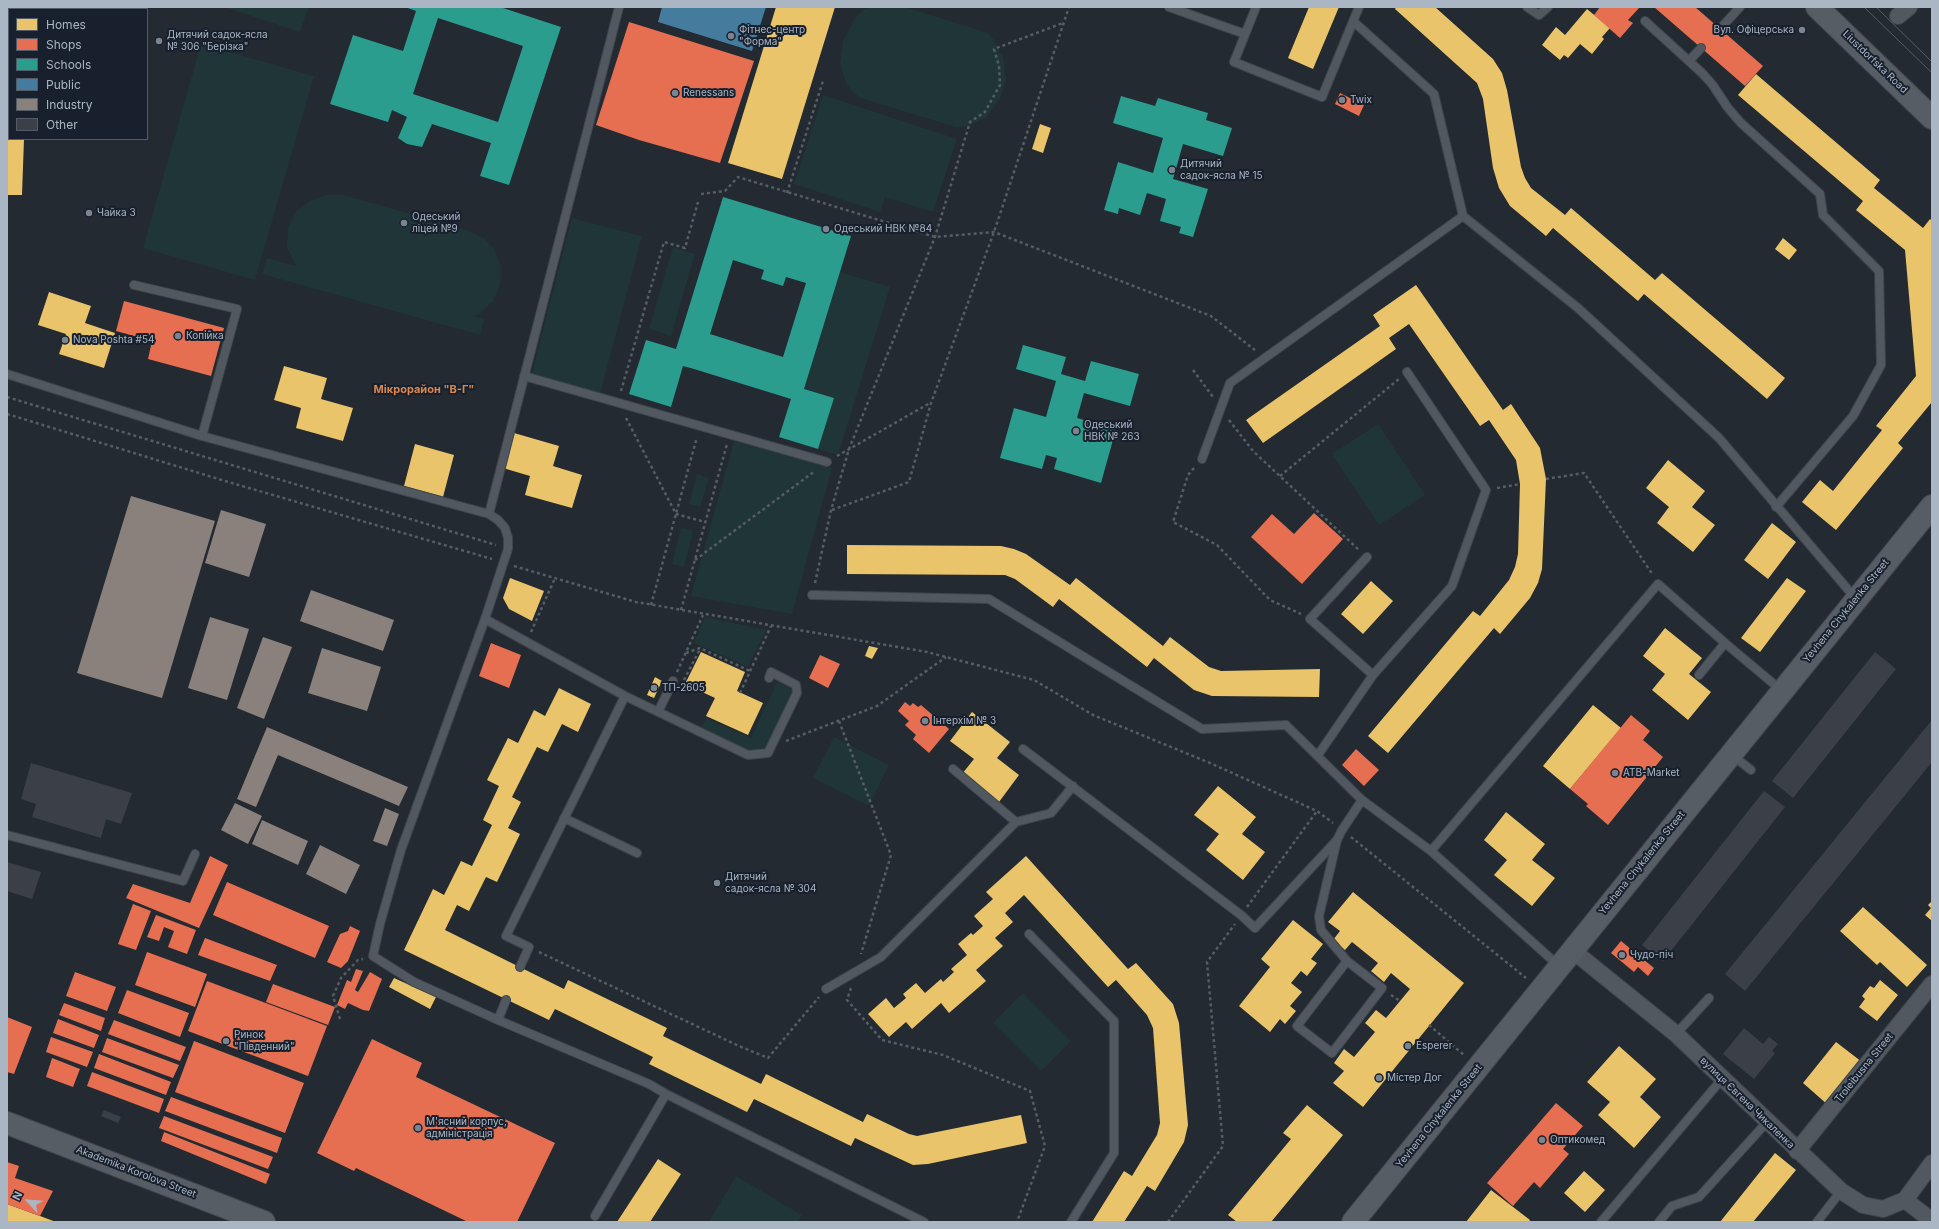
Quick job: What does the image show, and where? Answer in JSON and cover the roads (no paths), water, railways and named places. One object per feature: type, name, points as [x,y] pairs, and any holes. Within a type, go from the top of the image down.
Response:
[{"type":"main road","name":"Liustdorfska Road","points":[[1817,7],[1932,118]]},
{"type":"main road","name":"Yevhena Chykalenka Street","points":[[1353,1222],[1932,506]]},
{"type":"main road","name":"Akademika Korolova Street","points":[[7,1123],[264,1222]]},
{"type":"street","name":"вулиця Євгена Чикаленка","points":[[1566,958],[1676,1034],[1722,1080],[1841,1191],[1863,1205],[1883,1208],[1905,1200]]},
{"type":"street","name":"Troleibusna Street","points":[[1797,1151],[1932,984]]},
{"type":"street","points":[[1932,1163],[1905,1200],[1932,1221]]},
{"type":"lane","points":[[489,514],[619,7]]},
{"type":"lane","points":[[1169,7],[1245,34]]},
{"type":"lane","points":[[1256,7],[1234,62],[1322,97],[1359,7]]},
{"type":"lane","points":[[1527,7],[1539,14],[1548,7]]},
{"type":"lane","points":[[1720,29],[1740,7]]},
{"type":"lane","points":[[1645,21],[1690,61],[1712,84],[1728,108],[1741,123],[1820,194],[1823,216],[1879,271],[1880,365],[1853,416],[1776,507]]},
{"type":"lane","points":[[1354,22],[1434,94],[1463,216],[1578,308],[1719,438],[1776,507],[1856,599]]},
{"type":"lane","points":[[1690,61],[1701,48]]},
{"type":"lane","points":[[1202,459],[1230,383],[1463,216]]},
{"type":"lane","points":[[134,285],[237,308],[202,436]]},
{"type":"lane","points":[[1318,755],[1373,676],[1452,586],[1486,490],[1407,372]]},
{"type":"lane","points":[[7,374],[202,436],[489,514],[498,520],[505,528],[508,538],[508,549],[485,619],[401,850],[380,924],[373,956],[414,982],[498,1020],[649,1084],[666,1094],[924,1222]]},
{"type":"lane","points":[[524,376],[730,433],[827,462]]},
{"type":"lane","points":[[1367,557],[1310,619],[1373,676]]},
{"type":"lane","points":[[1431,851],[1658,584],[1725,643],[1782,690]]},
{"type":"lane","points":[[812,596],[989,600],[1202,729],[1286,725],[1362,800],[1431,851],[1566,958]]},
{"type":"lane","points":[[485,619],[625,696],[748,755],[768,753],[797,693],[796,686],[771,672],[769,678]]},
{"type":"lane","points":[[1699,675],[1725,643]]},
{"type":"lane","points":[[658,712],[673,681]]},
{"type":"lane","points":[[520,967],[529,947],[506,936],[625,696]]},
{"type":"lane","points":[[1024,749],[1241,915],[1255,928],[1337,840]]},
{"type":"lane","points":[[1731,754],[1751,770]]},
{"type":"lane","points":[[953,769],[1016,822]]},
{"type":"lane","points":[[826,989],[881,957],[1016,822],[1051,813],[1073,786]]},
{"type":"lane","points":[[1347,961],[1297,1026],[1332,1053],[1382,988],[1347,961],[1321,930],[1319,916],[1337,840],[1362,800]]},
{"type":"lane","points":[[564,818],[636,853]]},
{"type":"lane","points":[[7,835],[183,881],[195,854]]},
{"type":"lane","points":[[1029,934],[1114,1022],[1114,1153],[1071,1222]]},
{"type":"lane","points":[[1676,1034],[1709,998]]},
{"type":"lane","points":[[498,1020],[506,1000]]},
{"type":"lane","points":[[1601,1222],[1722,1080]]},
{"type":"lane","points":[[595,1216],[666,1094]]},
{"type":"lane","points":[[1659,1222],[1672,1206],[1700,1197],[1767,1122]]},
{"type":"lane","points":[[1817,1222],[1841,1191]]},
{"type":"tram line","points":[[1864,7],[1932,73]]},
{"type":"tram line","points":[[1876,7],[1932,62]]},
{"type":"place","name":"Вул. Офіцерська","points":[[1802,30]]},
{"type":"place","name":"Фітнес-центр \"Форма\"","points":[[731,36]]},
{"type":"place","name":"Дитячий садок-ясла № 306 \"Берізка\"","points":[[159,41]]},
{"type":"place","name":"Renessans","points":[[675,93]]},
{"type":"place","name":"Twix","points":[[1342,100]]},
{"type":"place","name":"Дитячий садок-ясла № 15","points":[[1172,170]]},
{"type":"place","name":"Чайка 3","points":[[89,213]]},
{"type":"place","name":"Одеський ліцей №9","points":[[404,223]]},
{"type":"place","name":"Одеський НВК №84","points":[[826,229]]},
{"type":"place","name":"Копійка","points":[[178,336]]},
{"type":"place","name":"Nova Poshta #54","points":[[65,340]]},
{"type":"place","name":"Одеський НВК № 263","points":[[1076,431]]},
{"type":"place","name":"ТП-2605","points":[[654,688]]},
{"type":"place","name":"Інтерхім № 3","points":[[925,721]]},
{"type":"place","name":"ATB-Market","points":[[1615,773]]},
{"type":"place","name":"Дитячий садок-ясла № 304","points":[[717,883]]},
{"type":"place","name":"Чудо-піч","points":[[1622,955]]},
{"type":"place","name":"Ринок \"Південний\"","points":[[226,1041]]},
{"type":"place","name":"Esperer","points":[[1408,1046]]},
{"type":"place","name":"Містер Дог","points":[[1379,1078]]},
{"type":"place","name":"М'ясний корпус, адміністрація","points":[[418,1128]]},
{"type":"place","name":"Оптикомед","points":[[1542,1140]]},
{"type":"district","name":"Мікрорайон \"В-Г\"","points":[[424,390]]}]
